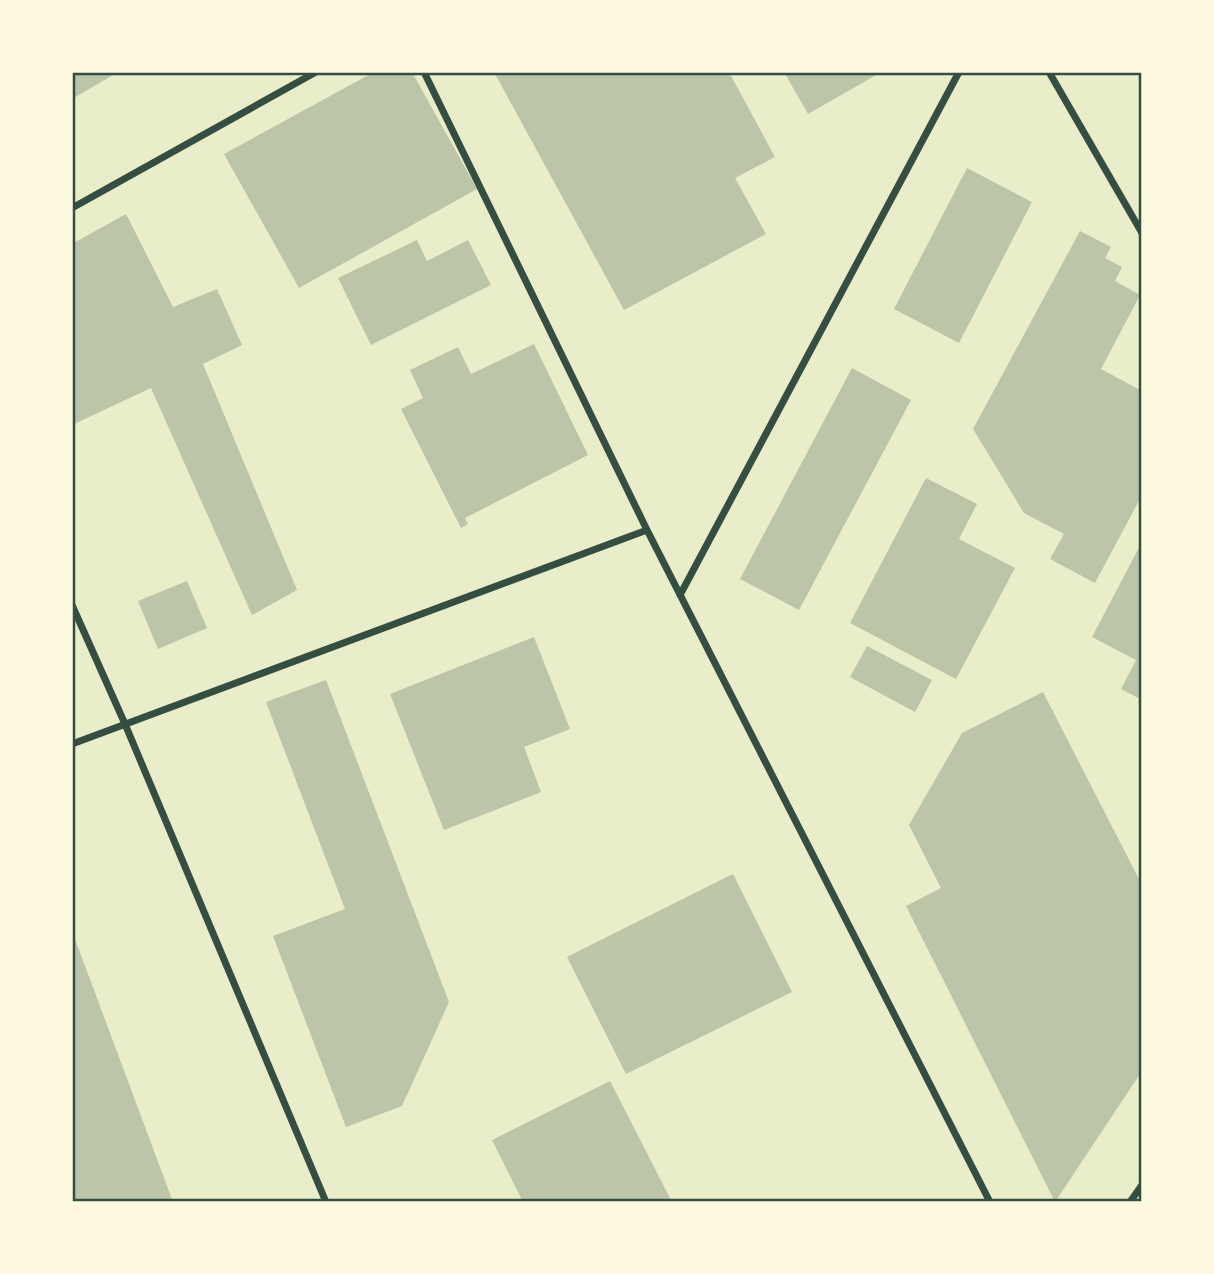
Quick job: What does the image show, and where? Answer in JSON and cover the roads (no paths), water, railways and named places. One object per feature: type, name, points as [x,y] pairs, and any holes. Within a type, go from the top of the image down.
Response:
[{"type":"street","points":[[72,208],[316,72]]},
{"type":"street","points":[[424,72],[647,530],[990,1202]]},
{"type":"street","points":[[680,595],[959,72]]},
{"type":"street","points":[[1049,72],[1142,233]]},
{"type":"street","points":[[72,744],[647,530]]},
{"type":"street","points":[[72,605],[125,724],[326,1202]]},
{"type":"street","points":[[1130,1202],[1142,1185]]}]
